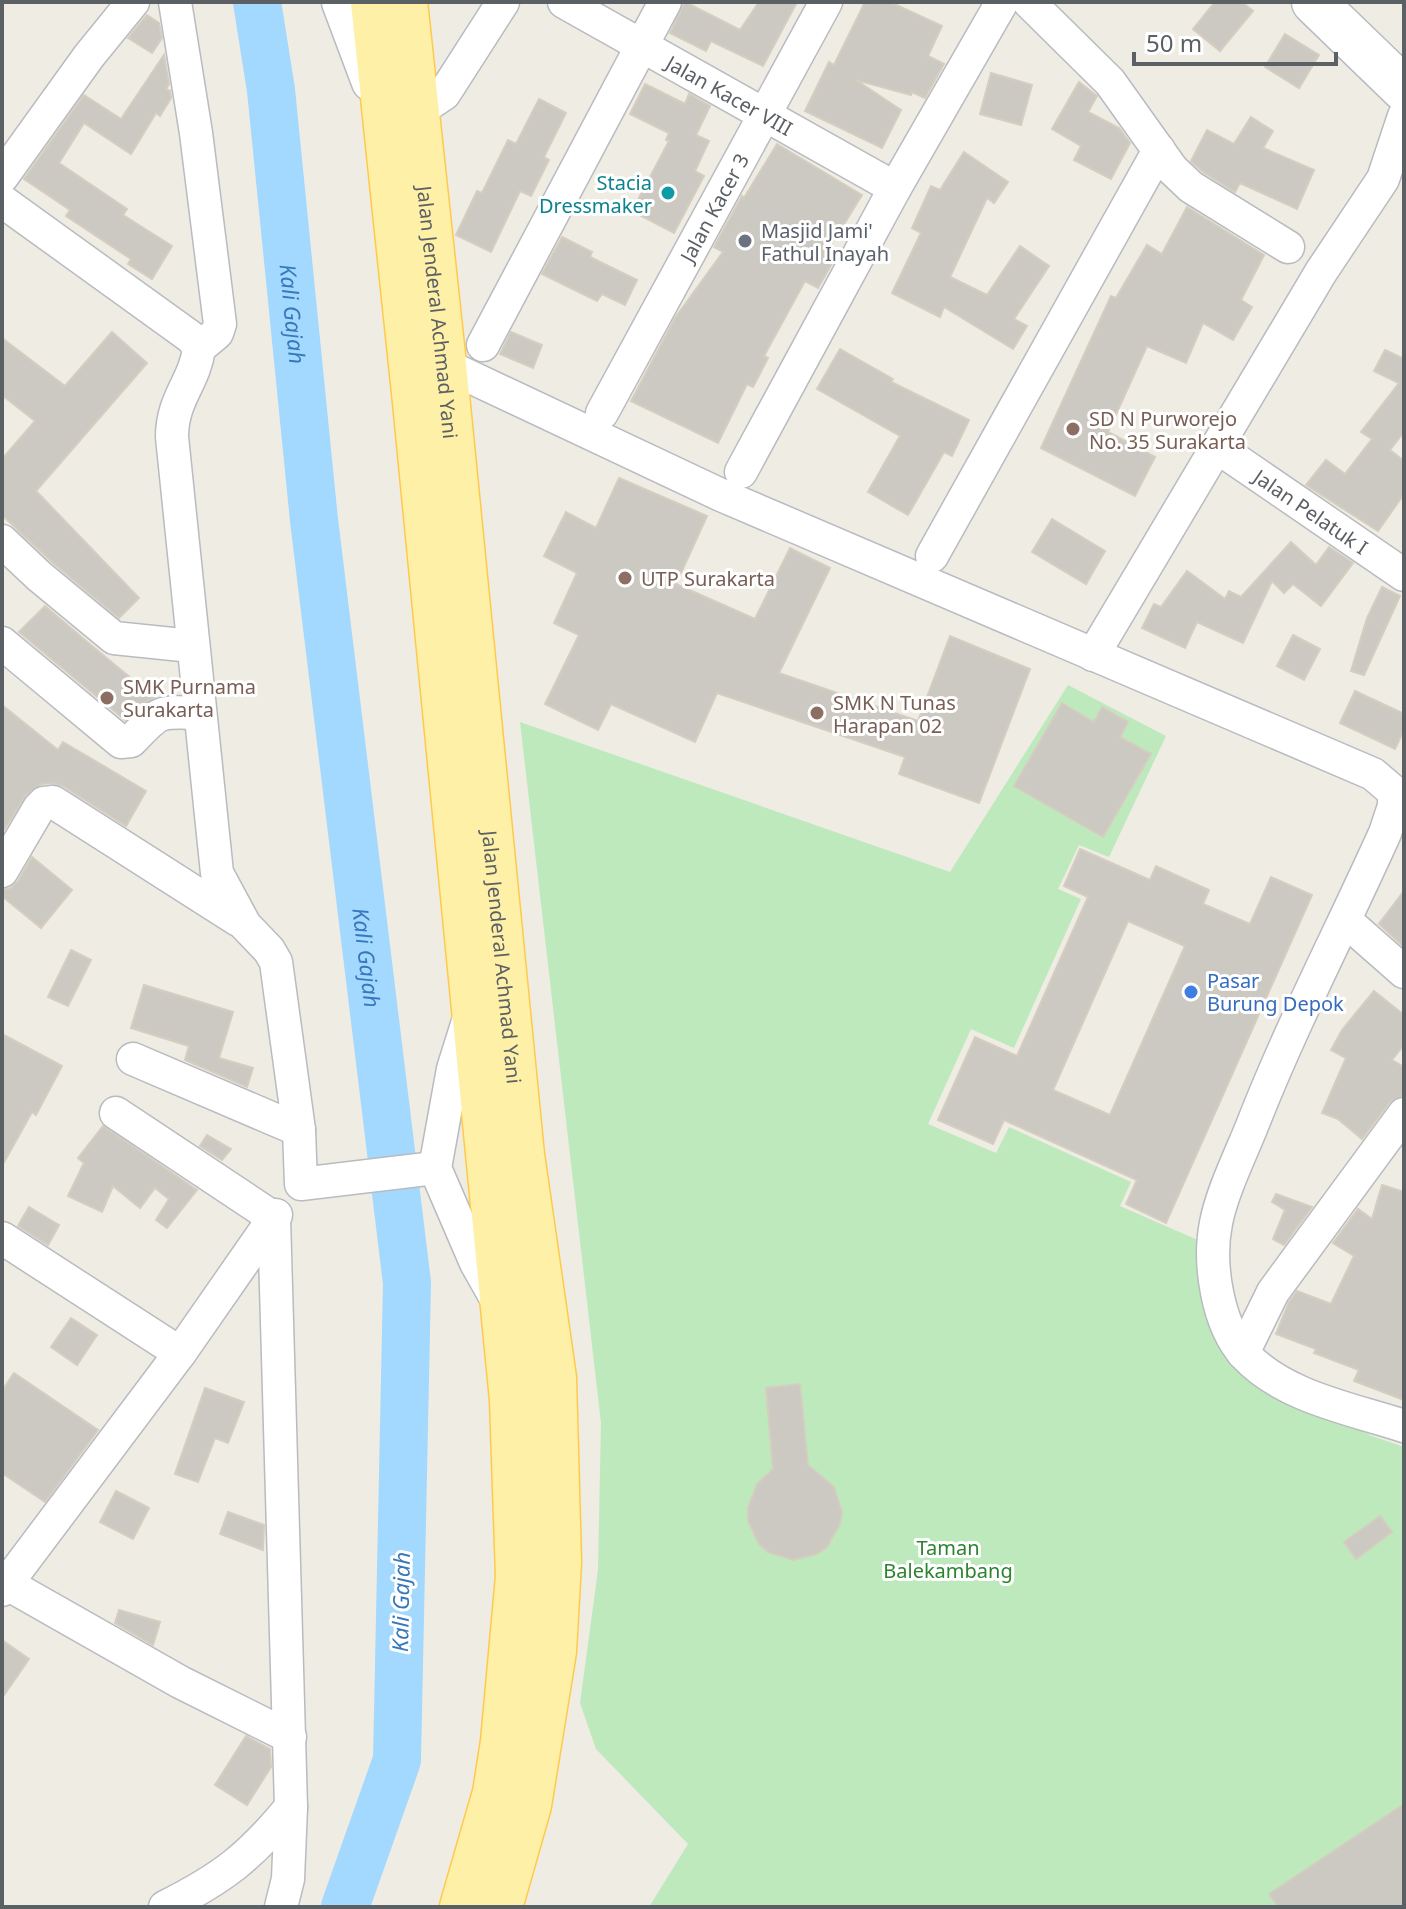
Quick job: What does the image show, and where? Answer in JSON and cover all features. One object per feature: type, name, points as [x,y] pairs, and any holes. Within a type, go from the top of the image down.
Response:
[{"type":"main road","name":"Jalan Jenderal Achmad Yani","points":[[373,2],[402,123]]},
{"type":"main road","name":"Jalan Jenderal Achmad Yani","points":[[405,2],[402,123],[426,356],[482,987],[512,1400],[518,1577],[503,1742],[495,1793],[462,1907]]},
{"type":"main road","points":[[1314,2],[1404,89]]},
{"type":"main road","name":"Jalan Jenderal Achmad Yani","points":[[482,987],[522,1155],[554,1378],[559,1562],[554,1651],[542,1739],[529,1805],[500,1907]]},
{"type":"street","points":[[2,177],[89,56],[133,2]]},
{"type":"street","points":[[175,2],[196,133],[220,324],[212,339],[199,348]]},
{"type":"street","points":[[341,2],[363,56],[402,123],[444,94],[503,2]]},
{"type":"street","name":"Jalan Kacer VIII","points":[[564,2],[895,188]]},
{"type":"street","points":[[483,345],[665,2]]},
{"type":"street","name":"Jalan Kacer 3","points":[[602,413],[826,2]]},
{"type":"street","points":[[741,472],[895,188],[1002,2]]},
{"type":"street","points":[[1029,2],[1110,82],[1172,169],[1191,187],[1288,247]]},
{"type":"street","points":[[1093,655],[1321,272],[1394,174],[1404,116]]},
{"type":"street","points":[[932,556],[1159,150]]},
{"type":"street","points":[[2,201],[192,338],[199,348],[198,359],[175,408],[172,423],[217,873],[245,925]]},
{"type":"street","points":[[426,356],[721,495],[1373,774],[1399,782],[1385,833],[1271,1078],[1216,1223],[1214,1284],[1226,1324],[1243,1353],[1266,1375],[1308,1394],[1404,1426]]},
{"type":"street","name":"Jalan Pelatuk I","points":[[1217,447],[1404,575]]},
{"type":"street","points":[[2,541],[114,638],[192,646]]},
{"type":"street","points":[[7,658],[121,742],[131,741],[156,714],[164,711],[199,713]]},
{"type":"street","points":[[2,871],[39,808],[44,803],[53,802],[245,925],[276,962],[299,1130],[313,1183]]},
{"type":"street","points":[[1346,921],[1404,972]]},
{"type":"street","points":[[482,987],[453,1069],[426,1169],[487,1286],[503,1308]]},
{"type":"street","points":[[133,1059],[299,1130]]},
{"type":"street","points":[[116,1113],[274,1218]]},
{"type":"street","points":[[1243,1353],[1273,1292],[1404,1114]]},
{"type":"street","points":[[290,1737],[180,1682],[3,1585],[180,1353],[274,1218],[313,1183],[426,1169]]},
{"type":"street","points":[[274,1218],[291,1807],[288,1879],[281,1907]]},
{"type":"street","points":[[2,1238],[180,1353]]},
{"type":"street","points":[[165,1907],[235,1867],[264,1840],[291,1807]]},
{"type":"green space","name":"Taman Balekambang","points":[[1068,685],[1166,736],[1109,857],[1079,845],[1058,889],[1081,899],[1014,1048],[971,1029],[928,1124],[996,1153],[1009,1127],[1131,1182],[1120,1206],[1200,1241],[1248,1375],[1372,1436],[1404,1447],[1404,1907],[649,1907],[688,1844],[596,1749],[580,1703],[598,1570],[601,1423],[520,722],[950,872]]},
{"type":"building","points":[[685,2],[740,30],[759,2],[797,2],[763,66],[711,41],[706,51],[670,33]]},
{"type":"building","points":[[865,2],[890,2],[942,26],[928,56],[944,64],[925,98],[912,92],[911,95],[856,80],[901,110],[882,148],[805,111],[829,62],[834,65]]},
{"type":"building","points":[[1215,2],[1242,2],[1253,11],[1220,51],[1193,29]]},
{"type":"building","points":[[147,15],[159,23],[162,38],[152,53],[128,38]]},
{"type":"building","points":[[1285,34],[1319,55],[1299,88],[1265,67]]},
{"type":"building","points":[[164,55],[169,84],[166,89],[170,91],[171,98],[160,116],[156,113],[131,154],[84,123],[59,163],[127,209],[123,215],[172,246],[152,279],[128,264],[131,259],[66,216],[70,210],[24,179],[84,95],[121,119]]},
{"type":"building","points":[[991,73],[1032,85],[1021,125],[980,114]]},
{"type":"building","points":[[1079,82],[1097,96],[1088,112],[1119,128],[1130,143],[1111,179],[1074,160],[1081,146],[1052,129]]},
{"type":"building","points":[[645,84],[685,104],[689,94],[710,106],[696,135],[709,141],[695,171],[704,176],[674,233],[632,211],[669,141],[666,140],[669,133],[630,114]]},
{"type":"building","points":[[539,99],[566,113],[544,157],[549,160],[531,196],[520,191],[491,252],[456,235],[477,191],[482,193],[508,140],[516,144]]},
{"type":"building","points":[[1251,117],[1273,131],[1263,148],[1314,170],[1297,209],[1240,183],[1235,192],[1191,161],[1207,130],[1234,144]]},
{"type":"building","points":[[777,144],[862,195],[825,255],[834,260],[818,288],[805,281],[764,356],[768,358],[753,387],[747,384],[718,443],[631,401],[675,318],[723,252],[714,247],[742,196],[744,198]]},
{"type":"building","points":[[964,152],[1008,182],[994,203],[987,198],[950,277],[987,295],[1020,246],[1049,266],[1014,319],[1027,326],[1013,349],[944,307],[940,317],[892,293],[921,233],[912,228],[931,186],[940,190]]},
{"type":"building","points":[[1187,207],[1264,255],[1241,300],[1252,307],[1233,340],[1203,323],[1186,363],[1147,346],[1108,432],[1155,457],[1135,496],[1041,448],[1111,296],[1116,298],[1147,245],[1162,254]]},
{"type":"building","points":[[562,237],[592,252],[590,257],[637,280],[625,305],[602,294],[597,301],[542,274]]},
{"type":"building","points":[[112,332],[147,363],[36,491],[139,598],[119,618],[2,515],[2,459],[35,421],[2,395],[2,338],[65,386]]},
{"type":"building","points":[[511,332],[542,345],[533,368],[500,354]]},
{"type":"building","points":[[840,349],[893,379],[891,382],[969,420],[952,456],[944,452],[908,515],[868,492],[900,436],[817,389]]},
{"type":"building","points":[[1385,350],[1404,359],[1404,432],[1390,450],[1404,461],[1404,494],[1378,531],[1306,485],[1326,460],[1345,474],[1372,439],[1361,432],[1399,383],[1374,371]]},
{"type":"building","points":[[619,478],[707,516],[676,584],[755,619],[790,548],[830,568],[779,673],[918,721],[950,636],[1030,669],[979,803],[899,774],[905,757],[717,693],[695,742],[611,704],[598,730],[545,704],[579,635],[554,623],[577,573],[544,556],[566,512],[596,528]]},
{"type":"building","points":[[1052,519],[1105,551],[1086,584],[1032,552]]},
{"type":"building","points":[[1291,542],[1316,565],[1329,547],[1353,563],[1321,606],[1293,584],[1284,593],[1272,581],[1243,643],[1197,622],[1185,648],[1142,628],[1154,604],[1161,607],[1187,571],[1225,599],[1229,591],[1241,597]]},
{"type":"building","points":[[1382,587],[1400,596],[1364,675],[1351,671],[1367,618]]},
{"type":"building","points":[[45,606],[154,697],[125,720],[19,632]]},
{"type":"building","points":[[1293,635],[1320,649],[1304,680],[1277,666]]},
{"type":"building","points":[[1355,691],[1404,714],[1404,730],[1395,749],[1340,723]]},
{"type":"building","points":[[1062,703],[1094,722],[1102,707],[1128,722],[1120,737],[1151,754],[1103,837],[1014,786]]},
{"type":"building","points":[[2,705],[58,750],[63,742],[146,791],[126,826],[63,786],[51,783],[41,784],[26,795],[2,833]]},
{"type":"building","name":"Pasar Burung Depok","points":[[1080,849],[1150,880],[1156,866],[1209,890],[1203,904],[1250,924],[1271,877],[1312,895],[1166,1223],[1126,1204],[1137,1180],[1004,1120],[993,1144],[938,1120],[975,1037],[1017,1056],[1088,897],[1064,886]],"holes":[[[1128,921],[1185,946],[1110,1115],[1053,1090]]]},
{"type":"building","points":[[32,857],[72,890],[41,928],[2,896],[2,890],[11,888],[18,881]]},
{"type":"building","points":[[1404,891],[1404,947],[1379,924]]},
{"type":"building","points":[[71,950],[91,960],[68,1006],[48,997]]},
{"type":"building","points":[[144,985],[233,1012],[219,1058],[253,1068],[247,1087],[185,1060],[189,1046],[131,1028]]},
{"type":"building","points":[[1374,991],[1404,1015],[1404,1045],[1392,1060],[1404,1067],[1404,1094],[1389,1103],[1362,1139],[1338,1119],[1322,1113],[1346,1058],[1331,1050],[1342,1030]]},
{"type":"building","points":[[2,1034],[62,1066],[36,1115],[32,1112],[2,1166]]},
{"type":"building","points":[[103,1126],[197,1190],[167,1228],[156,1220],[169,1199],[155,1188],[140,1208],[113,1186],[102,1212],[68,1196],[84,1163],[78,1158]]},
{"type":"building","points":[[207,1135],[231,1149],[222,1160],[200,1146]]},
{"type":"building","points":[[1382,1185],[1404,1192],[1404,1400],[1354,1381],[1359,1370],[1276,1334],[1297,1291],[1331,1304],[1354,1256],[1333,1243],[1358,1209],[1372,1219]]},
{"type":"building","points":[[1276,1194],[1312,1207],[1284,1245],[1273,1239],[1285,1210],[1272,1202]]},
{"type":"building","points":[[29,1207],[59,1225],[48,1245],[18,1226]]},
{"type":"building","points":[[71,1318],[97,1335],[77,1365],[51,1347]]},
{"type":"building","points":[[14,1373],[98,1430],[45,1502],[2,1473],[2,1391]]},
{"type":"building","points":[[800,1384],[808,1465],[834,1487],[842,1512],[840,1524],[827,1547],[817,1554],[793,1560],[768,1552],[759,1544],[748,1521],[748,1508],[757,1484],[773,1469],[766,1388]]},
{"type":"building","points":[[205,1388],[244,1402],[228,1443],[215,1438],[198,1482],[175,1474]]},
{"type":"building","points":[[116,1491],[149,1508],[133,1539],[100,1522]]},
{"type":"building","points":[[228,1512],[264,1525],[263,1550],[220,1534]]},
{"type":"building","points":[[1380,1516],[1392,1532],[1356,1559],[1344,1542]]},
{"type":"building","points":[[119,1610],[160,1622],[153,1645],[115,1623]]},
{"type":"building","points":[[2,1640],[29,1659],[2,1698]]},
{"type":"building","points":[[246,1736],[270,1749],[271,1767],[247,1805],[215,1785]]},
{"type":"building","points":[[1404,1804],[1404,1907],[1278,1907],[1269,1894]]},
{"type":"waterway","name":"Kali Gajah","points":[[257,2],[271,90],[314,520],[407,1283],[397,1760],[345,1907]]},
{"type":"place","name":"Stacia Dressmaker","points":[[668,193]]},
{"type":"place","name":"Masjid Jami' Fathul Inayah","points":[[745,241]]},
{"type":"place","name":"SD N Purworejo No. 35 Surakarta","points":[[1073,429]]},
{"type":"place","name":"UTP Surakarta","points":[[625,578]]},
{"type":"place","name":"SMK Purnama Surakarta","points":[[107,698]]},
{"type":"place","name":"SMK N Tunas Harapan 02","points":[[817,713]]},
{"type":"place","name":"Pasar Burung Depok","points":[[1191,992]]}]
